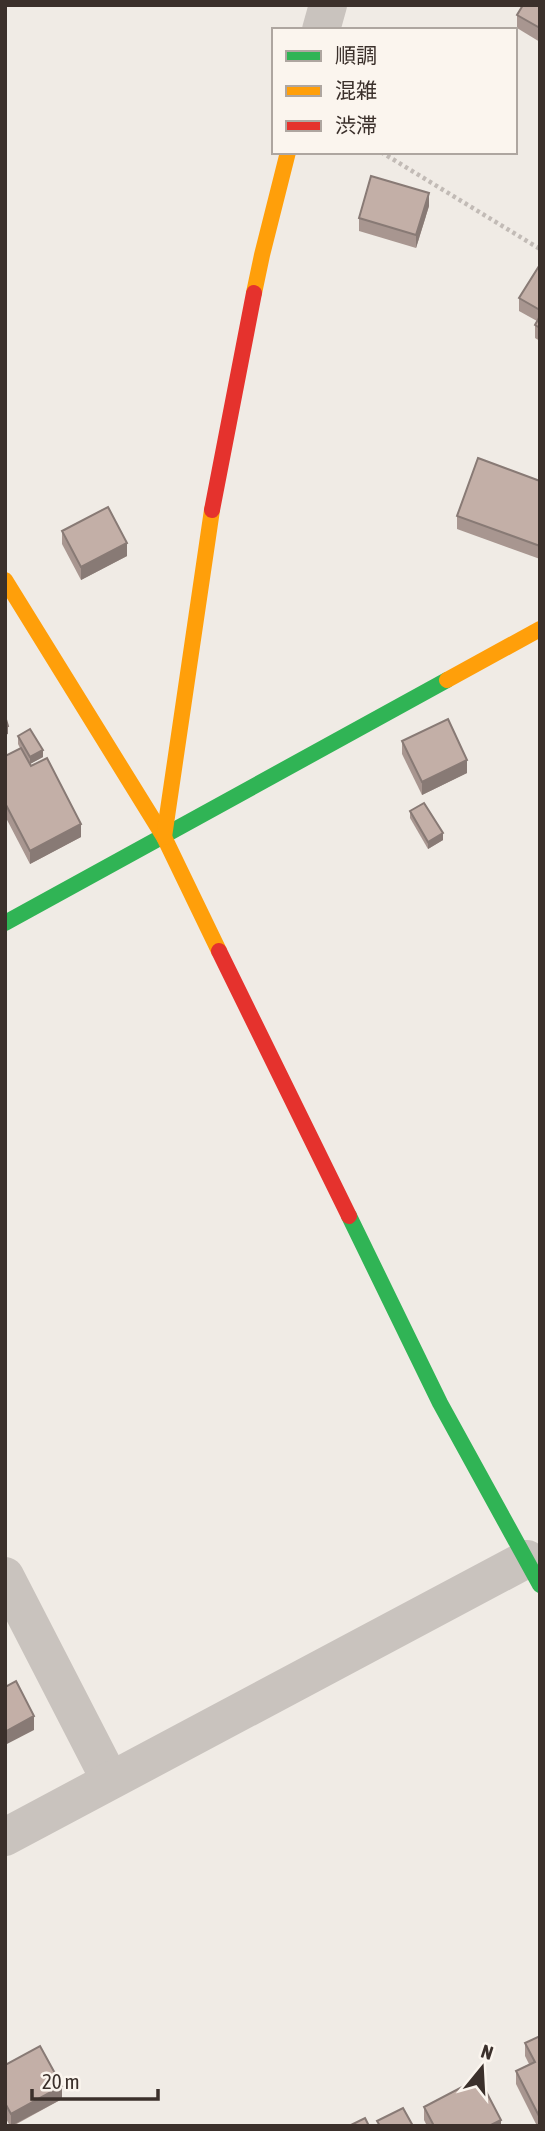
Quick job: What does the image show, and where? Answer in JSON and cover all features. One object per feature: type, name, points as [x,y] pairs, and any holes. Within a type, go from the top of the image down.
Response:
[{"type":"street","points":[[322,28],[328,5]]},
{"type":"street","points":[[164,837],[211,516],[262,255],[287,154]]},
{"type":"street","points":[[5,1837],[110,1780],[533,1572],[440,1403],[164,837],[6,583]]},
{"type":"street","points":[[5,923],[540,629]]},
{"type":"street","points":[[5,1576],[110,1780]]},
{"type":"path","points":[[384,154],[540,249]]},
{"type":"building","points":[[523,5],[540,5],[540,28],[517,15]]},
{"type":"building","points":[[371,176],[429,193],[416,235],[359,218]]},
{"type":"building","points":[[540,267],[540,310],[519,298]]},
{"type":"building","points":[[478,458],[540,481],[540,546],[457,516]]},
{"type":"building","points":[[108,507],[127,543],[81,567],[62,531]]},
{"type":"building","points":[[448,719],[467,760],[422,782],[402,741]]},
{"type":"building","points":[[30,729],[43,750],[30,757],[18,736]]},
{"type":"building","points":[[21,748],[31,766],[47,758],[81,824],[30,851],[5,803],[5,756]]},
{"type":"building","points":[[424,803],[443,833],[428,842],[410,811]]},
{"type":"building","points":[[16,1681],[34,1716],[5,1732],[5,1687]]},
{"type":"building","points":[[540,2036],[540,2118],[516,2071],[535,2062],[525,2043]]},
{"type":"building","points":[[40,2046],[62,2086],[11,2114],[5,2103],[5,2065]]},
{"type":"building","points":[[479,2078],[501,2120],[489,2126],[434,2126],[424,2107]]},
{"type":"building","points":[[403,2108],[413,2126],[380,2126],[377,2121]]},
{"type":"building","points":[[365,2118],[369,2126],[349,2126]]},
{"type":"traffic: fast","points":[[5,923],[447,680]]},
{"type":"traffic: fast","points":[[349,1216],[440,1403],[540,1585]]},
{"type":"traffic: slow","points":[[254,293],[287,154]]},
{"type":"traffic: slow","points":[[164,837],[212,510]]},
{"type":"traffic: slow","points":[[5,580],[164,837],[219,951]]},
{"type":"traffic: slow","points":[[447,680],[540,629]]},
{"type":"traffic: jam","points":[[212,510],[254,293]]},
{"type":"traffic: jam","points":[[219,951],[349,1216]]}]
